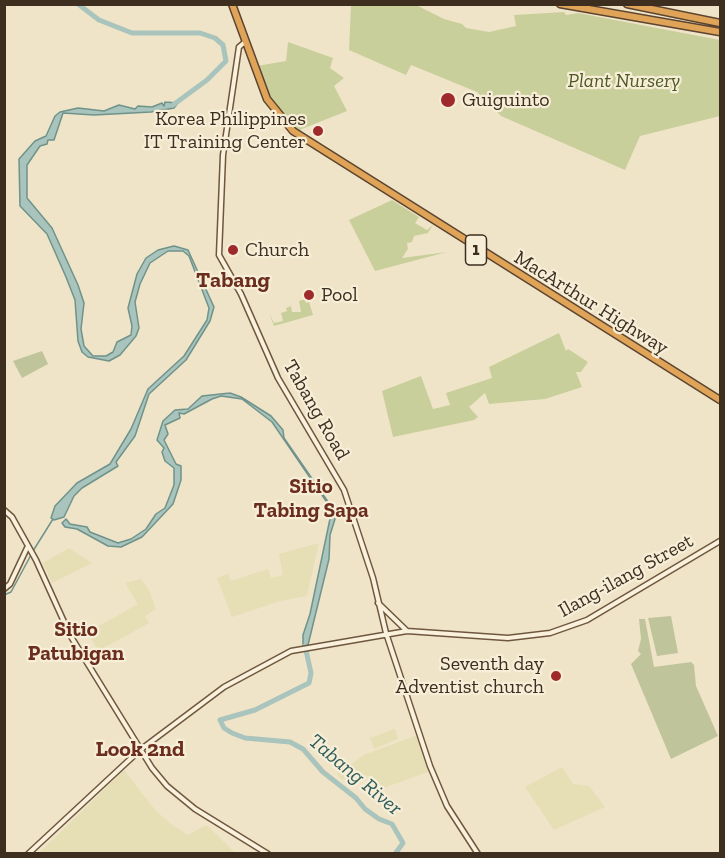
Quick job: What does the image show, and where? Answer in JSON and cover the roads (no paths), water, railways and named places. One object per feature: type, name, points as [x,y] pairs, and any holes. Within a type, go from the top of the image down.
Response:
[{"type":"highway","name":"MacArthur Highway","points":[[232,4],[257,75],[274,110],[302,137],[720,402]]},
{"type":"highway","points":[[560,4],[720,32]]},
{"type":"highway","points":[[627,4],[720,23]]},
{"type":"street","name":"Tabang Road","points":[[245,42],[238,47],[223,155],[219,255],[241,294],[278,378],[344,490],[361,538],[386,633],[430,766],[447,806],[478,854]]},
{"type":"street","points":[[4,510],[12,517],[32,554],[70,635],[140,750],[167,786],[195,809],[268,854]]},
{"type":"street","name":"Ilang-ilang Street","points":[[28,854],[140,750],[224,687],[302,648],[407,631],[508,638],[557,631],[606,609],[720,541]]},
{"type":"street","points":[[4,589],[10,584],[28,548]]},
{"type":"street","points":[[378,603],[407,631]]},
{"type":"water","points":[[165,102],[178,103],[174,108],[151,112],[94,115],[63,113],[54,140],[48,140],[47,144],[40,146],[27,165],[27,198],[52,228],[78,285],[84,303],[81,329],[84,346],[93,356],[106,356],[113,352],[117,342],[131,335],[132,326],[128,308],[137,274],[146,258],[158,250],[174,246],[188,250],[214,307],[210,321],[186,360],[149,394],[135,436],[116,462],[118,466],[82,488],[74,496],[64,517],[54,520],[51,518],[55,506],[77,483],[110,464],[131,429],[148,389],[184,356],[207,320],[209,308],[189,256],[183,251],[168,251],[150,263],[140,284],[135,302],[139,328],[136,336],[120,355],[109,361],[88,357],[82,352],[78,341],[75,300],[47,234],[20,206],[19,159],[35,141],[46,136],[55,116],[60,112],[78,108],[104,111],[119,105],[135,109],[138,106],[152,107],[162,103],[164,106]]},
{"type":"water","points":[[230,393],[241,397],[271,416],[283,430],[284,438],[333,509],[335,519],[330,535],[329,559],[308,645],[303,646],[303,635],[310,614],[331,514],[326,501],[272,422],[242,399],[221,396],[212,399],[184,414],[179,413],[180,418],[165,425],[168,434],[164,440],[176,464],[181,466],[181,480],[173,504],[142,537],[121,547],[108,546],[77,529],[65,527],[62,523],[66,519],[70,524],[87,527],[90,532],[118,543],[131,539],[146,529],[156,514],[165,508],[174,485],[174,468],[165,461],[162,452],[164,448],[157,440],[163,421],[175,410],[188,409],[202,396]]},
{"type":"waterway","name":"Tabang River","points":[[78,4],[99,20],[132,33],[200,33],[215,38],[223,45],[226,61],[207,80],[173,105]]},
{"type":"waterway","points":[[33,551],[53,519]]},
{"type":"waterway","points":[[4,595],[11,592],[31,555]]},
{"type":"waterway","name":"Tabang River","points":[[305,646],[311,673],[309,683],[255,710],[220,720],[224,728],[245,738],[290,742],[303,749],[323,772],[356,798],[365,809],[379,819],[392,824],[403,843],[395,854]]},
{"type":"place","name":"Guiguinto","points":[[448,100]]},
{"type":"place","name":"Korea Philippines IT Training Center","points":[[318,131]]},
{"type":"place","name":"Church","points":[[233,250]]},
{"type":"place","name":"Pool","points":[[309,295]]},
{"type":"place","name":"Seventh day Adventist church","points":[[556,676]]},
{"type":"district","name":"Tabang","points":[[233,281]]},
{"type":"district","name":"Sitio Tabing Sapa","points":[[311,499]]},
{"type":"district","name":"Sitio Patubigan","points":[[76,642]]},
{"type":"district","name":"Look 2nd","points":[[140,750]]},
{"type":"park label","name":"Plant Nursery","points":[[624,81]]}]
